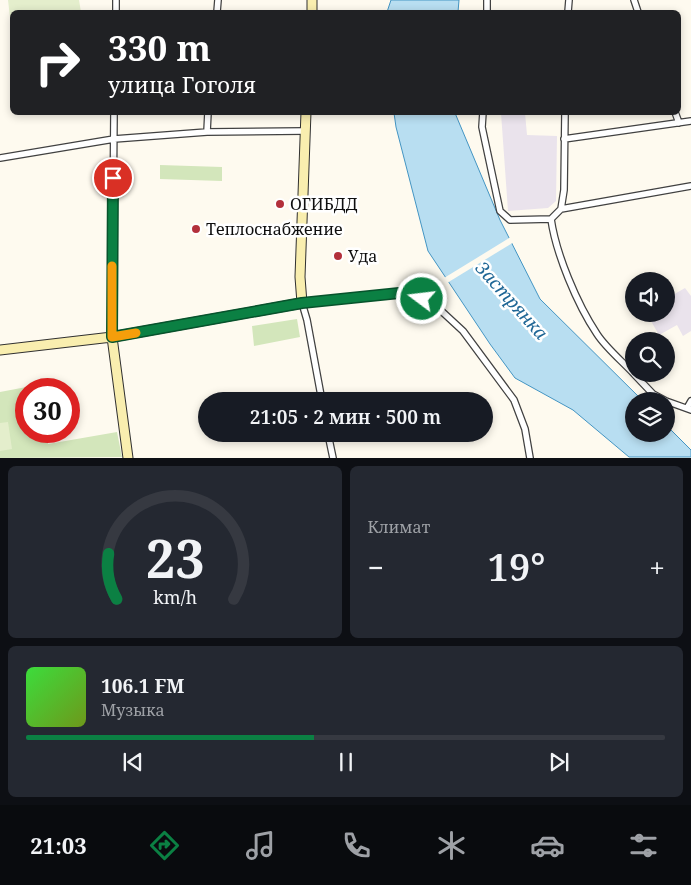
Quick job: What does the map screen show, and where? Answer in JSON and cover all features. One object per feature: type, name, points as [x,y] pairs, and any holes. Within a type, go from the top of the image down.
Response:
[{"type":"street","points":[[114,115],[112,337],[128,458]]},
{"type":"street","points":[[207,132],[208,115]]},
{"type":"street","points":[[306,115],[300,277],[302,303],[320,392]]},
{"type":"street","points":[[483,115],[482,126],[500,211],[510,220],[551,219],[561,209],[691,186]]},
{"type":"street","points":[[561,209],[564,190],[565,115]]},
{"type":"street","points":[[676,115],[679,123]]},
{"type":"street","points":[[564,139],[691,121]]},
{"type":"street","points":[[0,158],[114,139],[207,132],[304,130]]},
{"type":"street","points":[[551,219],[556,246],[580,306],[598,335],[625,364]]},
{"type":"street","points":[[0,350],[112,337],[302,303],[409,292],[436,306],[463,331],[514,400],[525,429],[530,458]]},
{"type":"street","points":[[642,382],[651,392]]},
{"type":"street","points":[[675,404],[689,409],[691,402]]},
{"type":"street","points":[[330,442],[333,458]]},
{"type":"shaded area","points":[[501,115],[525,115],[527,135],[557,136],[556,201],[548,208],[508,211]]},
{"type":"shaded area","points":[[685,288],[691,296],[691,331],[683,336],[677,325],[664,332],[657,332],[652,322],[675,322],[675,294]]},
{"type":"green space","points":[[8,0],[79,0],[81,10],[10,10],[10,18]]},
{"type":"green space","points":[[160,165],[222,167],[222,181],[160,179]]},
{"type":"green space","points":[[297,319],[300,337],[254,346],[252,326]]},
{"type":"green space","points":[[15,389],[15,443],[80,443],[80,438],[117,432],[122,457],[0,458],[0,392]]},
{"type":"green space","points":[[8,422],[12,449],[0,451],[0,423]]},
{"type":"water","points":[[391,0],[459,0],[458,10],[388,10]]},
{"type":"water","name":"Застрянка","points":[[394,115],[456,115],[500,220],[540,299],[634,392],[625,392],[625,442],[675,442],[675,434],[691,450],[691,457],[629,457],[573,410],[515,378],[428,251]]},
{"type":"pier","points":[[511,237],[514,242],[447,283],[444,278]]},
{"type":"slow traffic","points":[[112,266],[112,337],[136,333]]},
{"type":"place","name":"ОГИБДД","points":[[280,204]]},
{"type":"place","name":"Теплоснабжение","points":[[196,229]]},
{"type":"place","name":"Уда","points":[[338,256]]},
{"type":"route","points":[[113,178],[112,337],[302,303],[409,292],[422,299]]}]
